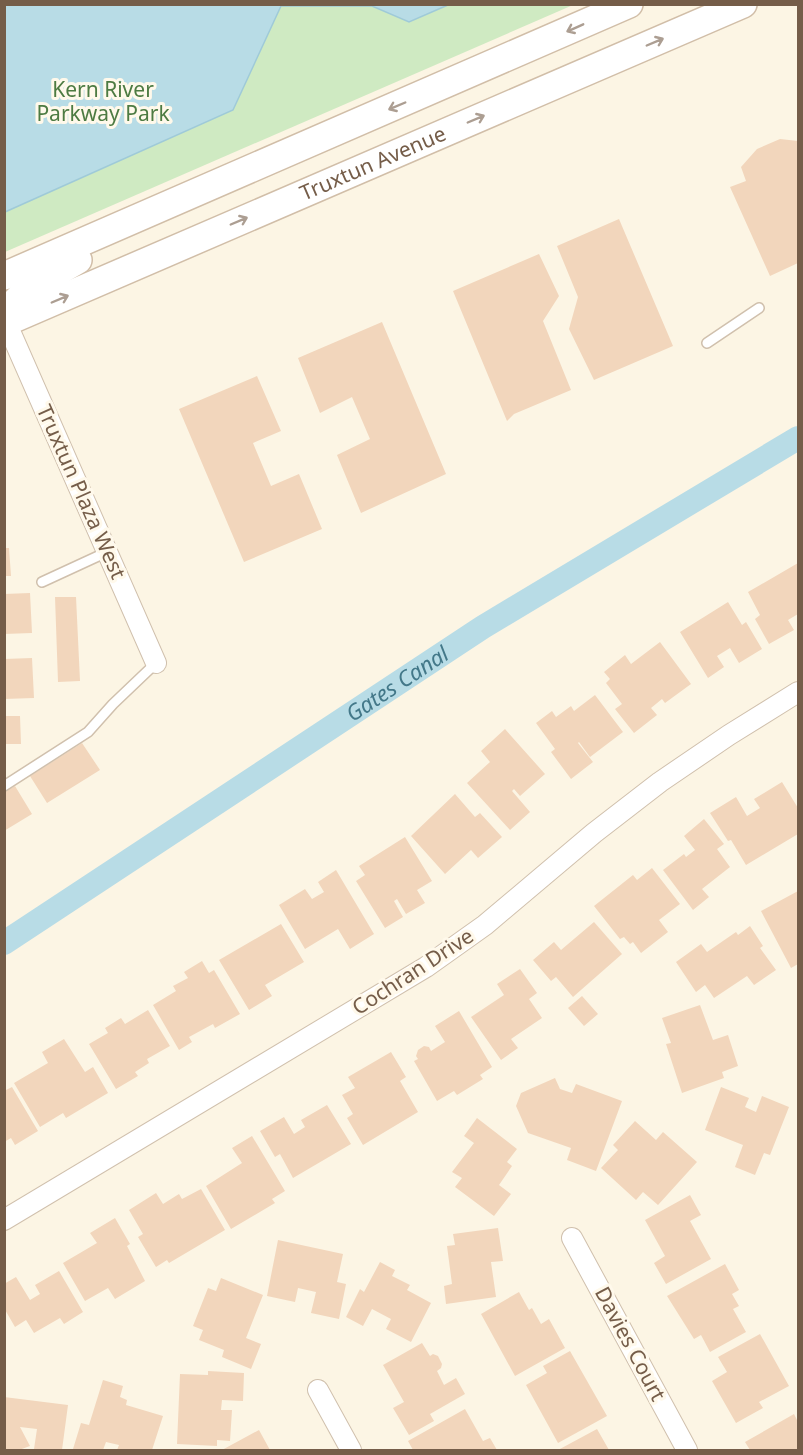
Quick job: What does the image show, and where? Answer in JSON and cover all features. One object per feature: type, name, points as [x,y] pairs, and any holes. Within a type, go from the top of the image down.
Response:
[{"type":"main road","name":"Truxtun Avenue","points":[[4,276],[629,4]]},
{"type":"main road","name":"Truxtun Avenue","points":[[5,322],[743,4]]},
{"type":"main road","points":[[5,322],[15,302],[28,289],[178,201]]},
{"type":"street","name":"Truxtun Plaza West","points":[[5,322],[156,663]]},
{"type":"street","name":"Cochran Drive","points":[[4,1220],[426,967],[485,925],[594,833],[660,782],[798,692]]},
{"type":"street","name":"Davies Court","points":[[572,1238],[687,1450]]},
{"type":"street","points":[[318,1390],[351,1450]]},
{"type":"lane","points":[[707,343],[759,308]]},
{"type":"lane","points":[[42,582],[107,552]]},
{"type":"lane","points":[[4,786],[88,732],[113,704],[156,663]]},
{"type":"green space","name":"Kern River Parkway Park","points":[[5,5],[573,5],[5,252]]},
{"type":"water","points":[[4,5],[448,5],[409,22],[372,6],[281,6],[233,110],[5,212]]},
{"type":"building","points":[[780,139],[798,141],[798,263],[770,276],[730,187],[746,181],[741,167],[757,149]]},
{"type":"building","points":[[619,219],[673,346],[594,380],[569,329],[578,297],[557,246]]},
{"type":"building","points":[[539,254],[559,296],[543,321],[571,390],[514,414],[507,421],[453,291]]},
{"type":"building","points":[[382,322],[446,474],[361,513],[337,455],[370,439],[352,397],[320,413],[298,358]]},
{"type":"building","points":[[257,376],[281,431],[253,443],[271,486],[299,474],[322,529],[244,562],[179,409]]},
{"type":"building","points":[[4,548],[9,548],[11,576],[4,576]]},
{"type":"building","points":[[798,563],[798,614],[788,620],[794,630],[769,644],[755,619],[760,615],[748,592]]},
{"type":"building","points":[[30,593],[32,633],[4,634],[4,594]]},
{"type":"building","points":[[55,597],[76,597],[80,681],[58,682]]},
{"type":"building","points":[[728,602],[742,625],[746,622],[762,649],[739,663],[730,648],[717,656],[724,667],[708,678],[680,632]]},
{"type":"building","points":[[660,642],[691,684],[665,703],[662,699],[651,708],[657,715],[634,733],[615,709],[622,704],[606,683],[610,679],[604,672],[625,655],[631,664]]},
{"type":"building","points":[[32,658],[34,698],[4,699],[4,659]]},
{"type":"building","points":[[595,695],[623,732],[590,757],[579,742],[593,762],[571,779],[551,752],[555,749],[536,723],[552,711],[556,717],[571,706],[574,711]]},
{"type":"building","points":[[4,716],[20,716],[21,744],[4,744]]},
{"type":"building","points":[[505,729],[545,774],[520,796],[514,789],[512,791],[530,812],[510,830],[467,783],[490,762],[481,751]]},
{"type":"building","points":[[82,743],[100,770],[47,803],[30,776]]},
{"type":"building","points":[[782,782],[798,808],[798,834],[746,865],[731,840],[728,841],[710,813],[736,797],[747,816],[760,808],[754,799]]},
{"type":"building","points":[[15,786],[32,814],[4,831],[4,792]]},
{"type":"building","points":[[455,794],[475,817],[480,813],[502,837],[478,858],[471,850],[445,874],[411,836]]},
{"type":"building","points":[[704,819],[724,844],[717,849],[730,867],[702,889],[709,897],[693,910],[663,870],[684,854],[686,857],[695,850],[684,836]]},
{"type":"building","points":[[405,837],[432,881],[417,890],[425,903],[406,914],[397,899],[394,901],[403,917],[385,928],[356,881],[365,875],[359,866]]},
{"type":"building","points":[[652,868],[680,904],[659,920],[668,932],[641,953],[633,942],[630,944],[624,937],[620,939],[594,906],[633,875],[637,880]]},
{"type":"building","points":[[336,870],[374,934],[350,949],[338,929],[305,949],[279,905],[305,889],[312,899],[324,892],[318,882]]},
{"type":"building","points":[[798,891],[798,964],[791,968],[761,911]]},
{"type":"building","points":[[594,922],[622,954],[573,997],[556,977],[551,981],[533,960],[554,942],[561,950]]},
{"type":"building","points":[[281,924],[304,962],[265,985],[272,996],[249,1010],[219,960]]},
{"type":"building","points":[[750,926],[763,946],[760,948],[776,970],[754,985],[747,976],[714,998],[705,985],[696,992],[676,962],[701,944],[707,952],[736,932],[738,935]]},
{"type":"building","points":[[202,961],[209,973],[214,970],[240,1014],[215,1028],[213,1024],[189,1037],[192,1042],[179,1050],[153,1005],[176,991],[173,986],[188,978],[184,972]]},
{"type":"building","points":[[520,969],[537,993],[529,999],[542,1018],[511,1039],[518,1048],[501,1060],[471,1017],[504,995],[497,984]]},
{"type":"building","points":[[582,996],[598,1014],[584,1026],[568,1008]]},
{"type":"building","points":[[700,1005],[713,1040],[728,1035],[738,1066],[722,1072],[724,1078],[682,1093],[666,1044],[671,1043],[662,1018]]},
{"type":"building","points":[[148,1010],[170,1046],[147,1059],[149,1063],[135,1072],[138,1076],[116,1089],[89,1044],[108,1033],[105,1028],[121,1018],[125,1024]]},
{"type":"building","points":[[459,1011],[492,1067],[480,1075],[483,1079],[457,1095],[454,1091],[437,1101],[414,1061],[418,1059],[416,1056],[418,1050],[424,1046],[429,1047],[431,1051],[445,1042],[435,1026]]},
{"type":"building","points":[[64,1039],[85,1072],[93,1067],[108,1093],[66,1118],[63,1113],[40,1127],[14,1083],[48,1063],[42,1052]]},
{"type":"building","points":[[391,1052],[406,1077],[400,1081],[418,1112],[363,1145],[347,1118],[353,1114],[342,1095],[355,1088],[348,1077]]},
{"type":"building","points":[[555,1078],[560,1089],[572,1093],[576,1084],[622,1101],[596,1171],[567,1160],[571,1148],[528,1133],[516,1106],[521,1093]]},
{"type":"building","points":[[12,1087],[38,1131],[15,1145],[11,1138],[4,1142],[4,1091]]},
{"type":"building","points":[[721,1087],[749,1098],[745,1107],[756,1112],[762,1096],[789,1107],[770,1155],[764,1153],[755,1175],[735,1167],[743,1145],[705,1130]]},
{"type":"building","points":[[327,1105],[351,1144],[293,1178],[280,1154],[275,1157],[260,1131],[284,1117],[294,1134],[305,1127],[301,1120]]},
{"type":"building","points":[[477,1118],[517,1149],[507,1162],[512,1166],[499,1185],[511,1194],[494,1216],[455,1187],[462,1178],[452,1172],[474,1143],[464,1136]]},
{"type":"building","points":[[635,1121],[656,1140],[663,1132],[697,1162],[658,1205],[643,1192],[636,1200],[601,1168],[618,1150],[613,1145]]},
{"type":"building","points":[[252,1136],[285,1191],[272,1199],[275,1203],[231,1229],[206,1186],[242,1163],[232,1148]]},
{"type":"building","points":[[201,1189],[225,1230],[169,1263],[167,1260],[156,1267],[138,1237],[143,1234],[129,1210],[156,1193],[163,1204],[179,1194],[182,1199]]},
{"type":"building","points":[[690,1195],[701,1215],[690,1221],[711,1259],[666,1284],[654,1263],[665,1256],[645,1220]]},
{"type":"building","points":[[115,1218],[130,1244],[127,1246],[145,1281],[115,1299],[108,1288],[85,1301],[63,1263],[97,1243],[90,1233]]},
{"type":"building","points":[[498,1228],[503,1261],[491,1262],[496,1297],[446,1304],[444,1286],[452,1284],[447,1246],[455,1245],[453,1234]]},
{"type":"building","points":[[278,1240],[343,1254],[337,1282],[346,1284],[339,1319],[311,1313],[316,1292],[298,1288],[295,1302],[267,1296]]},
{"type":"building","points":[[380,1262],[395,1270],[392,1276],[410,1285],[407,1290],[431,1303],[411,1342],[386,1329],[391,1319],[372,1309],[363,1326],[346,1317],[360,1289],[364,1292]]},
{"type":"building","points":[[725,1264],[739,1290],[732,1294],[739,1306],[733,1309],[746,1332],[710,1352],[701,1335],[694,1339],[667,1296]]},
{"type":"building","points":[[59,1271],[83,1312],[64,1324],[60,1318],[34,1333],[26,1320],[15,1327],[4,1308],[4,1284],[16,1277],[30,1300],[40,1294],[35,1285]]},
{"type":"building","points":[[221,1278],[263,1295],[246,1338],[261,1344],[251,1369],[222,1357],[224,1350],[199,1340],[203,1330],[193,1326],[208,1288],[216,1291]]},
{"type":"building","points":[[519,1292],[529,1310],[532,1308],[541,1324],[549,1319],[565,1348],[515,1376],[481,1314]]},
{"type":"building","points":[[760,1334],[789,1386],[759,1402],[763,1408],[736,1423],[712,1381],[727,1372],[718,1357]]},
{"type":"building","points":[[422,1343],[430,1356],[433,1354],[438,1356],[442,1364],[437,1371],[444,1385],[456,1378],[465,1394],[430,1414],[434,1421],[409,1435],[393,1408],[404,1402],[383,1365]]},
{"type":"building","points":[[570,1351],[607,1416],[558,1443],[526,1385],[547,1373],[543,1366]]},
{"type":"building","points":[[208,1371],[244,1373],[243,1401],[222,1400],[221,1410],[232,1410],[230,1441],[217,1440],[217,1446],[177,1444],[180,1374],[208,1375]]},
{"type":"building","points":[[103,1380],[123,1386],[120,1397],[127,1400],[126,1405],[163,1416],[152,1450],[117,1450],[119,1445],[106,1442],[103,1450],[73,1449],[81,1423],[89,1425]]},
{"type":"building","points":[[4,1397],[68,1405],[62,1450],[34,1449],[37,1429],[20,1427],[30,1446],[19,1450],[4,1450]]},
{"type":"building","points":[[465,1409],[483,1441],[490,1438],[497,1450],[413,1450],[408,1441]]},
{"type":"building","points":[[794,1414],[798,1422],[798,1450],[750,1450],[745,1442]]},
{"type":"building","points":[[597,1429],[609,1450],[558,1450]]},
{"type":"building","points":[[259,1430],[270,1450],[222,1450]]},
{"type":"waterway","name":"Gates Canal","points":[[4,943],[483,627],[798,438]]}]
